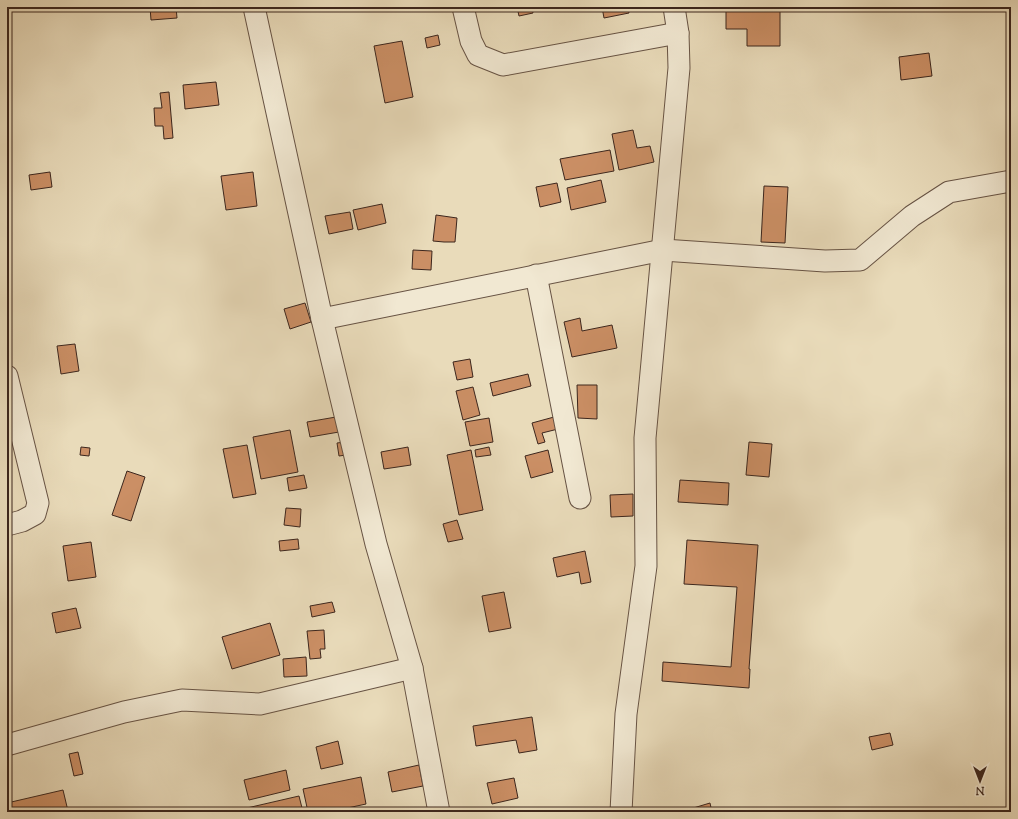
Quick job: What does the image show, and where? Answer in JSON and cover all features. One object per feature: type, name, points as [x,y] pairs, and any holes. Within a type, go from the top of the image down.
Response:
[{"type":"street","points":[[254,7],[322,319],[376,544],[412,668],[439,812]]},
{"type":"street","points":[[463,7],[471,41],[478,55],[503,64],[678,33]]},
{"type":"street","points":[[621,812],[626,714],[646,566],[645,438],[679,68],[678,33],[674,7]]},
{"type":"street","points":[[322,319],[663,250],[825,261],[860,260],[912,216],[949,192],[1011,181]]},
{"type":"street","points":[[536,275],[580,498]]},
{"type":"street","points":[[7,376],[38,503],[35,514],[22,521],[7,525]]},
{"type":"street","points":[[7,745],[124,712],[182,700],[260,704],[412,668]]},
{"type":"building","points":[[150,7],[176,7],[177,18],[151,20]]},
{"type":"building","points":[[517,7],[537,7],[532,8],[533,13],[519,16]]},
{"type":"building","points":[[602,7],[628,7],[629,13],[604,18]]},
{"type":"building","points":[[726,7],[780,7],[780,46],[747,46],[747,29],[726,29]]},
{"type":"building","points":[[438,35],[440,45],[427,48],[425,38]]},
{"type":"building","points":[[402,41],[413,97],[385,103],[374,46]]},
{"type":"building","points":[[929,53],[932,76],[901,80],[899,57]]},
{"type":"building","points":[[216,82],[219,105],[185,109],[183,85]]},
{"type":"building","points":[[169,92],[173,138],[164,139],[163,126],[155,126],[154,108],[162,108],[160,93]]},
{"type":"building","points":[[633,130],[637,148],[650,146],[654,162],[619,170],[612,134]]},
{"type":"building","points":[[610,150],[614,171],[565,180],[560,159]]},
{"type":"building","points":[[50,172],[52,187],[31,190],[29,175]]},
{"type":"building","points":[[253,172],[257,206],[226,210],[221,176]]},
{"type":"building","points":[[601,180],[606,202],[571,210],[567,188]]},
{"type":"building","points":[[557,183],[561,202],[540,207],[536,187]]},
{"type":"building","points":[[764,186],[788,187],[785,243],[761,242]]},
{"type":"building","points":[[382,204],[386,223],[358,230],[353,210]]},
{"type":"building","points":[[350,212],[353,229],[329,234],[325,216]]},
{"type":"building","points":[[436,215],[457,218],[455,242],[433,241]]},
{"type":"building","points":[[413,250],[432,251],[431,270],[412,269]]},
{"type":"building","points":[[305,303],[311,322],[290,329],[284,309]]},
{"type":"building","points":[[580,318],[582,331],[612,325],[617,348],[572,357],[564,322]]},
{"type":"building","points":[[75,344],[79,371],[61,374],[57,346]]},
{"type":"building","points":[[470,359],[473,377],[457,380],[453,362]]},
{"type":"building","points":[[528,374],[531,386],[493,396],[490,383]]},
{"type":"building","points":[[577,385],[597,385],[597,419],[578,418]]},
{"type":"building","points":[[473,387],[480,415],[463,420],[456,391]]},
{"type":"building","points":[[336,417],[339,432],[310,437],[307,422]]},
{"type":"building","points":[[554,417],[558,429],[542,433],[545,442],[538,444],[532,423]]},
{"type":"building","points":[[489,418],[493,442],[470,446],[465,422]]},
{"type":"building","points":[[290,430],[298,472],[261,479],[253,437]]},
{"type":"building","points":[[345,442],[346,455],[339,456],[337,443]]},
{"type":"building","points":[[749,442],[772,444],[769,477],[746,475]]},
{"type":"building","points":[[247,445],[256,494],[233,498],[223,449]]},
{"type":"building","points":[[81,447],[90,448],[89,456],[80,455]]},
{"type":"building","points":[[408,447],[411,465],[384,469],[381,452]]},
{"type":"building","points":[[489,447],[491,455],[476,457],[475,450]]},
{"type":"building","points":[[471,450],[483,510],[459,515],[447,455]]},
{"type":"building","points":[[548,450],[553,472],[531,478],[525,456]]},
{"type":"building","points":[[127,471],[145,477],[131,521],[112,515]]},
{"type":"building","points":[[304,475],[307,488],[289,491],[287,478]]},
{"type":"building","points":[[680,480],[729,483],[728,505],[678,502]]},
{"type":"building","points":[[633,494],[633,516],[611,517],[610,495]]},
{"type":"building","points":[[286,508],[301,509],[300,527],[284,525]]},
{"type":"building","points":[[457,520],[463,539],[448,542],[443,524]]},
{"type":"building","points":[[298,539],[299,549],[280,551],[279,541]]},
{"type":"building","points":[[687,540],[758,545],[749,688],[662,681],[663,662],[731,667],[737,587],[684,584]]},
{"type":"building","points":[[91,542],[96,577],[68,581],[63,546]]},
{"type":"building","points":[[585,551],[591,582],[581,584],[579,572],[557,577],[553,558]]},
{"type":"building","points":[[504,592],[511,628],[489,632],[482,596]]},
{"type":"building","points":[[332,602],[335,612],[312,617],[310,606]]},
{"type":"building","points":[[76,608],[81,628],[56,633],[52,613]]},
{"type":"building","points":[[270,623],[280,655],[232,669],[222,637]]},
{"type":"building","points":[[324,630],[325,649],[320,649],[321,658],[310,659],[307,631]]},
{"type":"building","points":[[306,657],[307,676],[284,677],[283,659]]},
{"type":"building","points":[[532,717],[537,750],[519,753],[516,740],[476,746],[473,726]]},
{"type":"building","points":[[890,733],[893,745],[872,750],[869,737]]},
{"type":"building","points":[[338,741],[343,764],[321,769],[316,747]]},
{"type":"building","points":[[78,752],[83,774],[74,776],[69,754]]},
{"type":"building","points":[[419,765],[423,786],[392,792],[388,772]]},
{"type":"building","points":[[286,770],[290,790],[249,800],[244,780]]},
{"type":"building","points":[[361,777],[366,804],[329,812],[308,812],[303,789]]},
{"type":"building","points":[[514,778],[518,798],[492,804],[487,783]]},
{"type":"building","points":[[63,790],[68,811],[7,812],[7,803]]},
{"type":"building","points":[[299,796],[303,812],[248,812],[247,808]]},
{"type":"building","points":[[710,803],[712,812],[680,812]]}]
